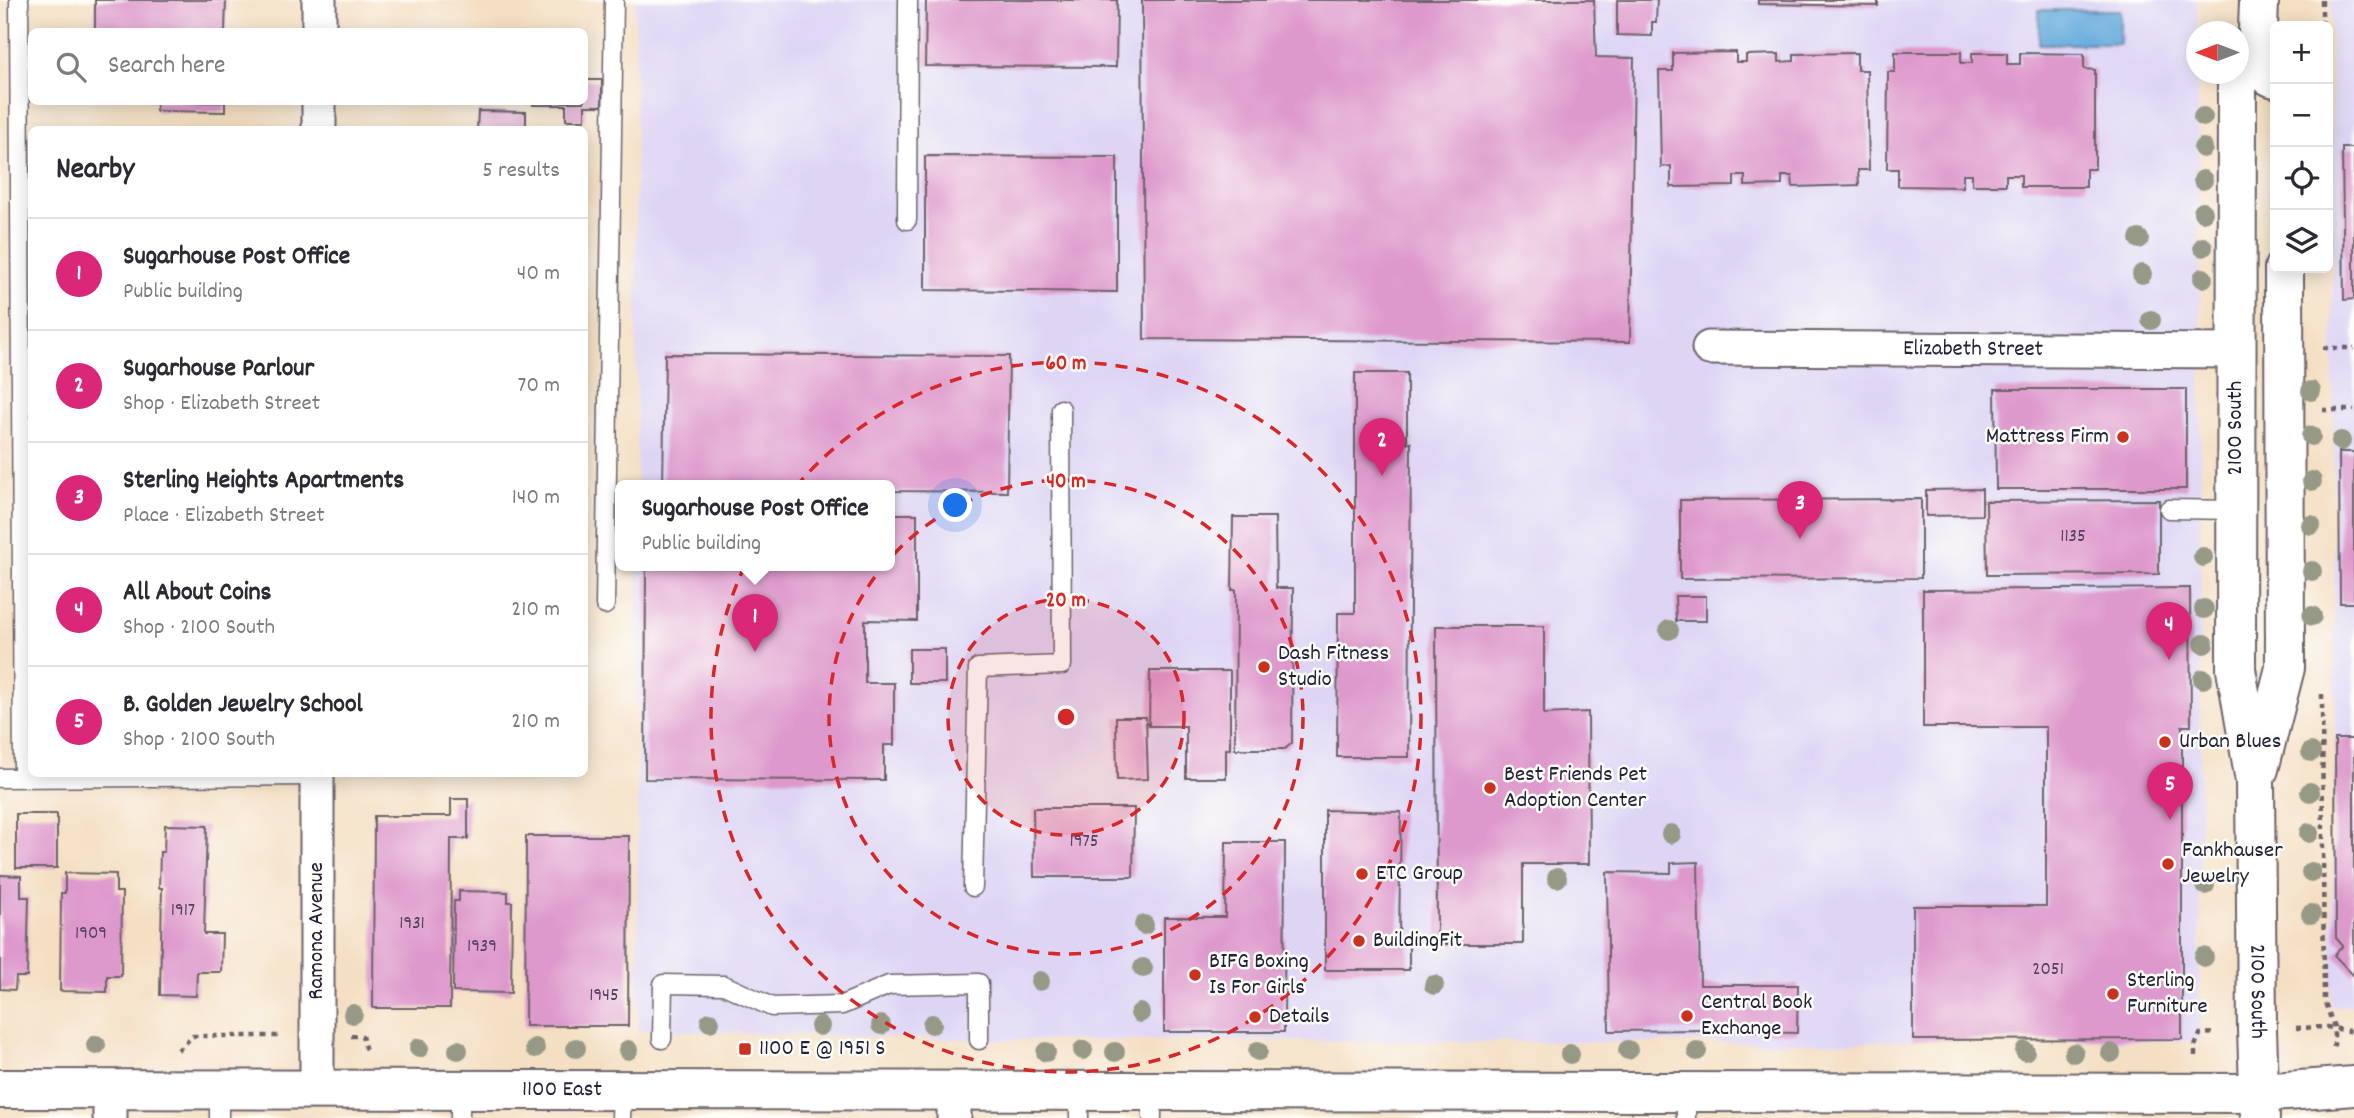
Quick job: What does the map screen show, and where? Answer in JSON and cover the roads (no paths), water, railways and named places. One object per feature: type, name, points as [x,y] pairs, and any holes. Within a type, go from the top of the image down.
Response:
[{"type":"street","points":[[319,0],[319,28]]},
{"type":"street","points":[[2238,0],[2238,21]]},
{"type":"street","points":[[2259,0],[2261,60],[2263,70],[2270,76]]},
{"type":"street","points":[[2283,0],[2283,21]]},
{"type":"street","name":"2100 South","points":[[2237,84],[2236,669],[2255,781],[2259,1105]]},
{"type":"street","points":[[319,105],[319,126]]},
{"type":"street","name":"2100 South","points":[[2255,781],[2285,668],[2284,273]]},
{"type":"street","name":"Elizabeth Street","points":[[1709,348],[2236,351]]},
{"type":"street","name":"Ramona Avenue","points":[[317,777],[317,1089]]},
{"type":"street","name":"1100 East","points":[[0,1089],[110,1104],[219,1104],[317,1089],[460,1104],[1686,1105],[1878,1099],[2259,1105],[2354,1086]]},
{"type":"lane","points":[[19,0],[23,778]]},
{"type":"lane","points":[[605,605],[614,0]]},
{"type":"lane","points":[[908,0],[908,220]]},
{"type":"lane","points":[[973,887],[978,668],[1062,665],[1061,409]]},
{"type":"lane","points":[[2169,509],[2236,510]]},
{"type":"lane","points":[[0,778],[121,777]]},
{"type":"lane","points":[[662,1039],[663,984],[724,985],[772,1007],[842,1005],[889,985],[979,983],[979,1040]]},
{"type":"water","points":[[2039,10],[2120,10],[2120,44],[2039,44]]},
{"type":"place","name":"Mattress Firm","points":[[2123,437]]},
{"type":"place","name":"Sugarhouse Parlour","points":[[1382,476]]},
{"type":"place","name":"Sterling Heights Apartments","points":[[1800,539]]},
{"type":"place","name":"Sugarhouse Post Office","points":[[755,652]]},
{"type":"place","name":"All About Coins","points":[[2169,660]]},
{"type":"place","name":"Dash Fitness Studio","points":[[1264,667]]},
{"type":"place","name":"Urban Blues","points":[[2165,742]]},
{"type":"place","name":"Best Friends Pet Adoption Center","points":[[1490,788]]},
{"type":"place","name":"B. Golden Jewelry School","points":[[2170,820]]},
{"type":"place","name":"Fankhauser Jewelry","points":[[2168,864]]},
{"type":"place","name":"ETC Group","points":[[1362,874]]},
{"type":"place","name":"BuildingFit","points":[[1359,941]]},
{"type":"place","name":"BIFG Boxing Is For Girls","points":[[1195,975]]},
{"type":"place","name":"Sterling Furniture","points":[[2113,994]]},
{"type":"place","name":"Central Book Exchange","points":[[1687,1016]]},
{"type":"place","name":"Details","points":[[1255,1017]]},
{"type":"place","name":"1100 E @ 1951 S","points":[[745,1049]]}]
